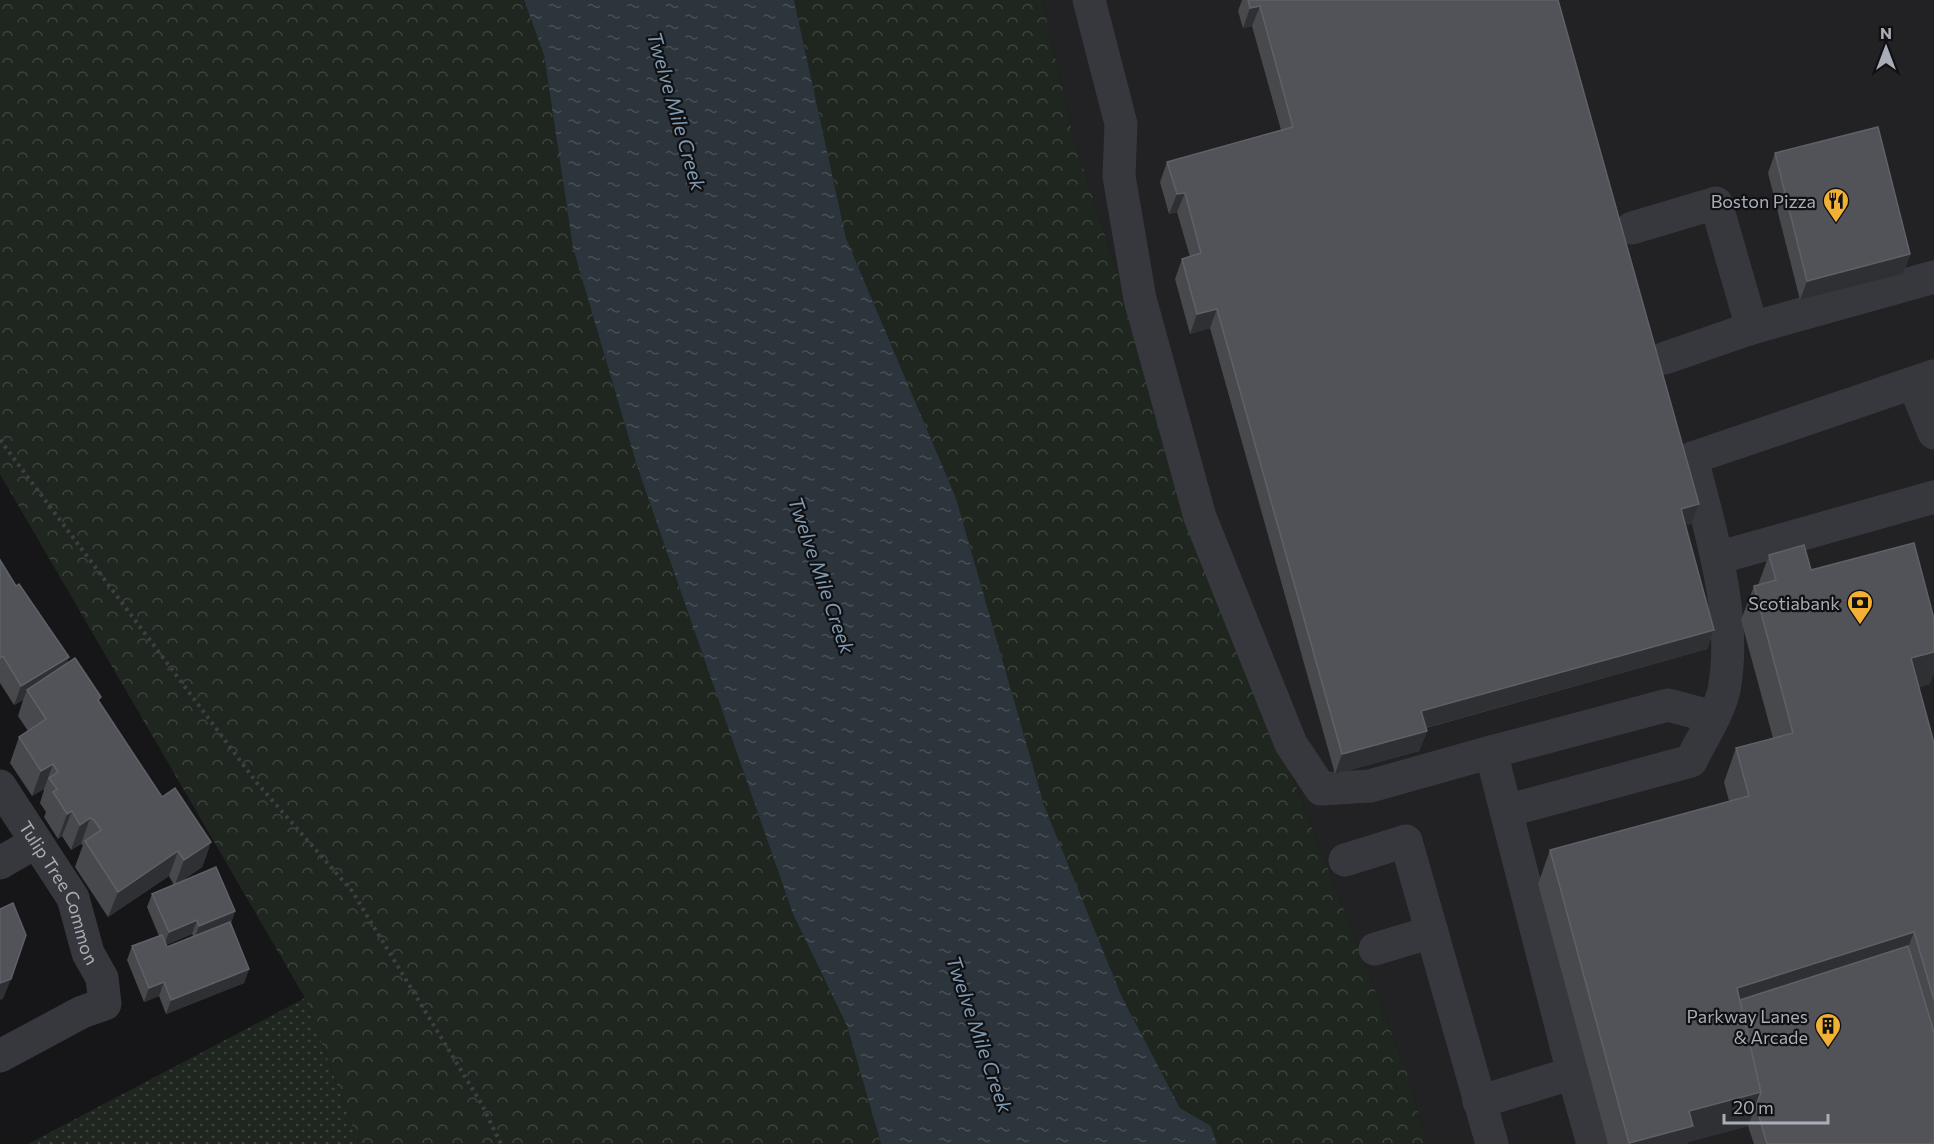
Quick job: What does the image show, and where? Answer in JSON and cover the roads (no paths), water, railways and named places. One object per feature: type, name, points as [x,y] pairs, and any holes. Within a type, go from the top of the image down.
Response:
[{"type":"street","points":[[1089,0],[1120,124],[1119,176],[1140,299],[1200,517],[1291,744],[1322,789],[1370,786],[1668,705],[1713,717]]},
{"type":"street","points":[[1632,228],[1716,203],[1752,328]]},
{"type":"street","points":[[1665,358],[1752,328],[1934,277]]},
{"type":"street","points":[[1506,811],[1691,761],[1723,692],[1729,641],[1717,558],[1692,458],[1923,380],[1934,433]]},
{"type":"street","points":[[1717,558],[1934,496]]},
{"type":"street","points":[[1491,752],[1593,1144]]},
{"type":"street","name":"Tulip Tree Common","points":[[0,786],[73,898],[88,953],[102,978],[105,1004],[82,1012],[0,1056]]},
{"type":"street","points":[[1345,860],[1406,841],[1492,1144]]},
{"type":"street","points":[[0,863],[36,842]]},
{"type":"street","points":[[1375,949],[1432,932]]},
{"type":"street","points":[[1479,1102],[1573,1073]]},
{"type":"water","name":"Twelve Mile Creek","points":[[524,0],[794,0],[846,238],[956,498],[1044,805],[1121,995],[1180,1108],[1211,1126],[1217,1144],[881,1144],[847,1026],[793,914],[637,466],[573,248],[544,55]]},
{"type":"place","name":"Boston Pizza","points":[[1836,224]]},
{"type":"place","name":"Scotiabank","points":[[1860,626]]},
{"type":"place","name":"Parkway Lanes & Arcade","points":[[1828,1049]]}]
